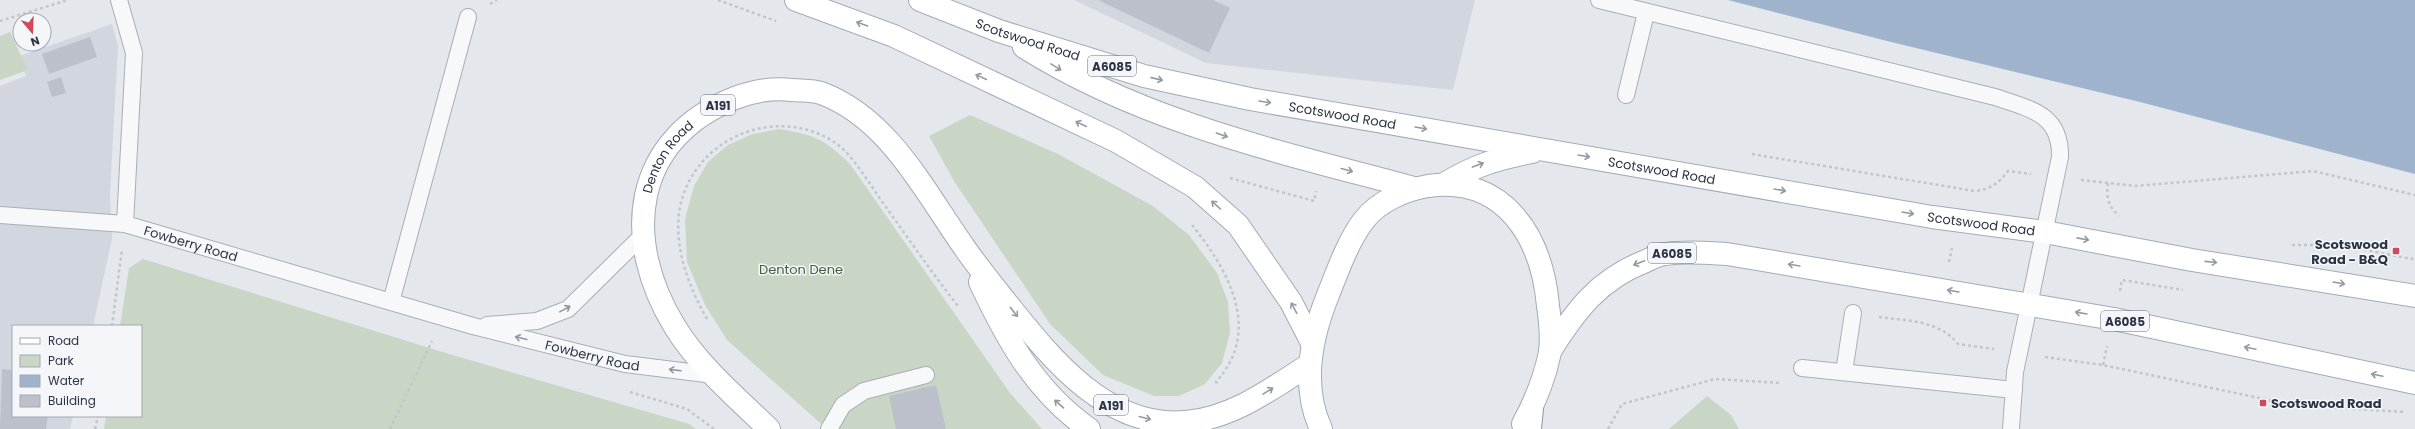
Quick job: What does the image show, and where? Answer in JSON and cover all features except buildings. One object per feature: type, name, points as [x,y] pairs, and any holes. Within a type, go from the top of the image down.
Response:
[{"type":"main road","points":[[796,0],[901,39],[1116,141],[1195,187],[1238,225],[1291,302],[1312,342]]},
{"type":"main road","name":"Scotswood Road","points":[[920,0],[999,31],[1144,76],[1226,94],[1932,217],[2045,232],[2192,260],[2415,296]]},
{"type":"main road","points":[[999,31],[1060,70],[1173,118],[1300,160],[1414,188]]},
{"type":"main road","name":"Denton Road","points":[[769,429],[714,375],[677,330],[658,298],[648,270],[642,236],[644,205],[651,177],[662,154],[678,133],[706,110],[739,96],[777,88],[818,92],[846,105],[874,126],[915,175],[964,248]]},
{"type":"main road","points":[[1444,184],[1478,165],[1497,159],[1545,149]]},
{"type":"main road","points":[[1321,429],[1311,398],[1310,364],[1312,342],[1321,312],[1356,233],[1374,210],[1391,199],[1414,188],[1444,184],[1468,186],[1485,192],[1512,212],[1524,227],[1539,258],[1543,273],[1549,316],[1550,351],[1531,418],[1521,429]]},
{"type":"main road","name":"A191","points":[[964,248],[1048,355],[1077,381],[1105,400],[1143,418],[1170,423],[1218,416],[1262,395],[1310,364]]},
{"type":"main road","name":"A191","points":[[964,248],[1002,330],[1024,365],[1048,395],[1089,429]]},
{"type":"main road","name":"A6085","points":[[1550,351],[1569,321],[1604,283],[1633,266],[1665,254],[1727,254],[2114,319],[2415,383]]},
{"type":"lane","points":[[120,0],[134,53],[125,224]]},
{"type":"lane","points":[[1599,0],[1646,13],[1995,97],[2029,109],[2046,119],[2054,127],[2060,145],[2057,176],[2030,304],[2014,390],[2010,429]]},
{"type":"lane","points":[[1626,95],[1646,13]]},
{"type":"lane","points":[[391,302],[468,17]]},
{"type":"lane","name":"Fowberry Road","points":[[0,215],[125,224],[473,326],[625,364],[714,375]]},
{"type":"lane","name":"Fowberry Road","points":[[473,326],[537,321],[568,309],[642,236]]},
{"type":"lane","points":[[1844,372],[1852,313]]},
{"type":"lane","points":[[1802,368],[2014,390]]},
{"type":"lane","points":[[829,429],[843,405],[864,391],[926,375]]},
{"type":"path","points":[[0,21],[68,0]]},
{"type":"path","points":[[718,0],[778,22]]},
{"type":"path","points":[[708,322],[684,267],[679,234],[680,206],[687,186],[706,156],[724,142],[743,133],[767,126],[789,126],[807,130],[835,142],[857,166],[962,312]]},
{"type":"path","points":[[1750,154],[1974,191],[1992,186],[2001,181],[2008,171]]},
{"type":"path","points":[[2125,220],[2113,211],[2108,204],[2106,194],[2108,183],[2136,186],[2313,171],[2415,195]]},
{"type":"path","points":[[1190,223],[1219,261],[1227,275],[1237,307],[1238,324],[1235,347],[1227,368],[1216,382]]},
{"type":"path","points":[[112,325],[125,224]]},
{"type":"path","points":[[2289,245],[2342,246],[2415,260]]},
{"type":"path","points":[[2190,291],[2122,280],[2103,365],[2292,405],[2407,412]]},
{"type":"path","points":[[1852,313],[1931,324],[1951,335],[1958,344]]},
{"type":"path","points":[[390,429],[443,317]]},
{"type":"path","points":[[1608,429],[1622,404],[1715,379],[1784,384],[1802,368]]},
{"type":"path","points":[[96,429],[98,417]]},
{"type":"shaded area","points":[[1074,0],[1475,0],[1453,90],[1206,63]]},
{"type":"shaded area","points":[[112,24],[118,46],[110,193],[112,239],[93,325],[12,325],[12,417],[73,417],[70,429],[0,429],[0,86],[26,76],[20,56],[32,52],[52,52],[52,45]]},
{"type":"green space","points":[[10,32],[12,36],[12,52],[19,52],[28,70],[0,80],[0,36]]},
{"type":"green space","points":[[970,115],[1058,154],[1153,206],[1189,235],[1217,273],[1228,302],[1230,333],[1222,363],[1205,384],[1179,396],[1154,396],[1103,375],[1050,324],[954,181],[929,136]]},
{"type":"green space","name":"Denton Dene","points":[[779,129],[802,133],[818,139],[833,149],[850,164],[1010,393],[1042,429],[827,429],[727,340],[705,305],[687,262],[685,219],[694,186],[708,162],[728,145],[753,134]]},
{"type":"green space","points":[[143,259],[449,354],[689,424],[696,429],[104,429],[106,417],[142,417],[142,325],[120,325],[129,268]]},
{"type":"green space","points":[[1707,396],[1731,415],[1739,429],[1669,429]]},
{"type":"water","points":[[1728,0],[2415,0],[2415,174],[2140,102],[1887,41]]},
{"type":"place","name":"Scotswood Road - B&Q","points":[[2396,251]]},
{"type":"place","name":"Scotswood Road","points":[[2263,403]]}]
